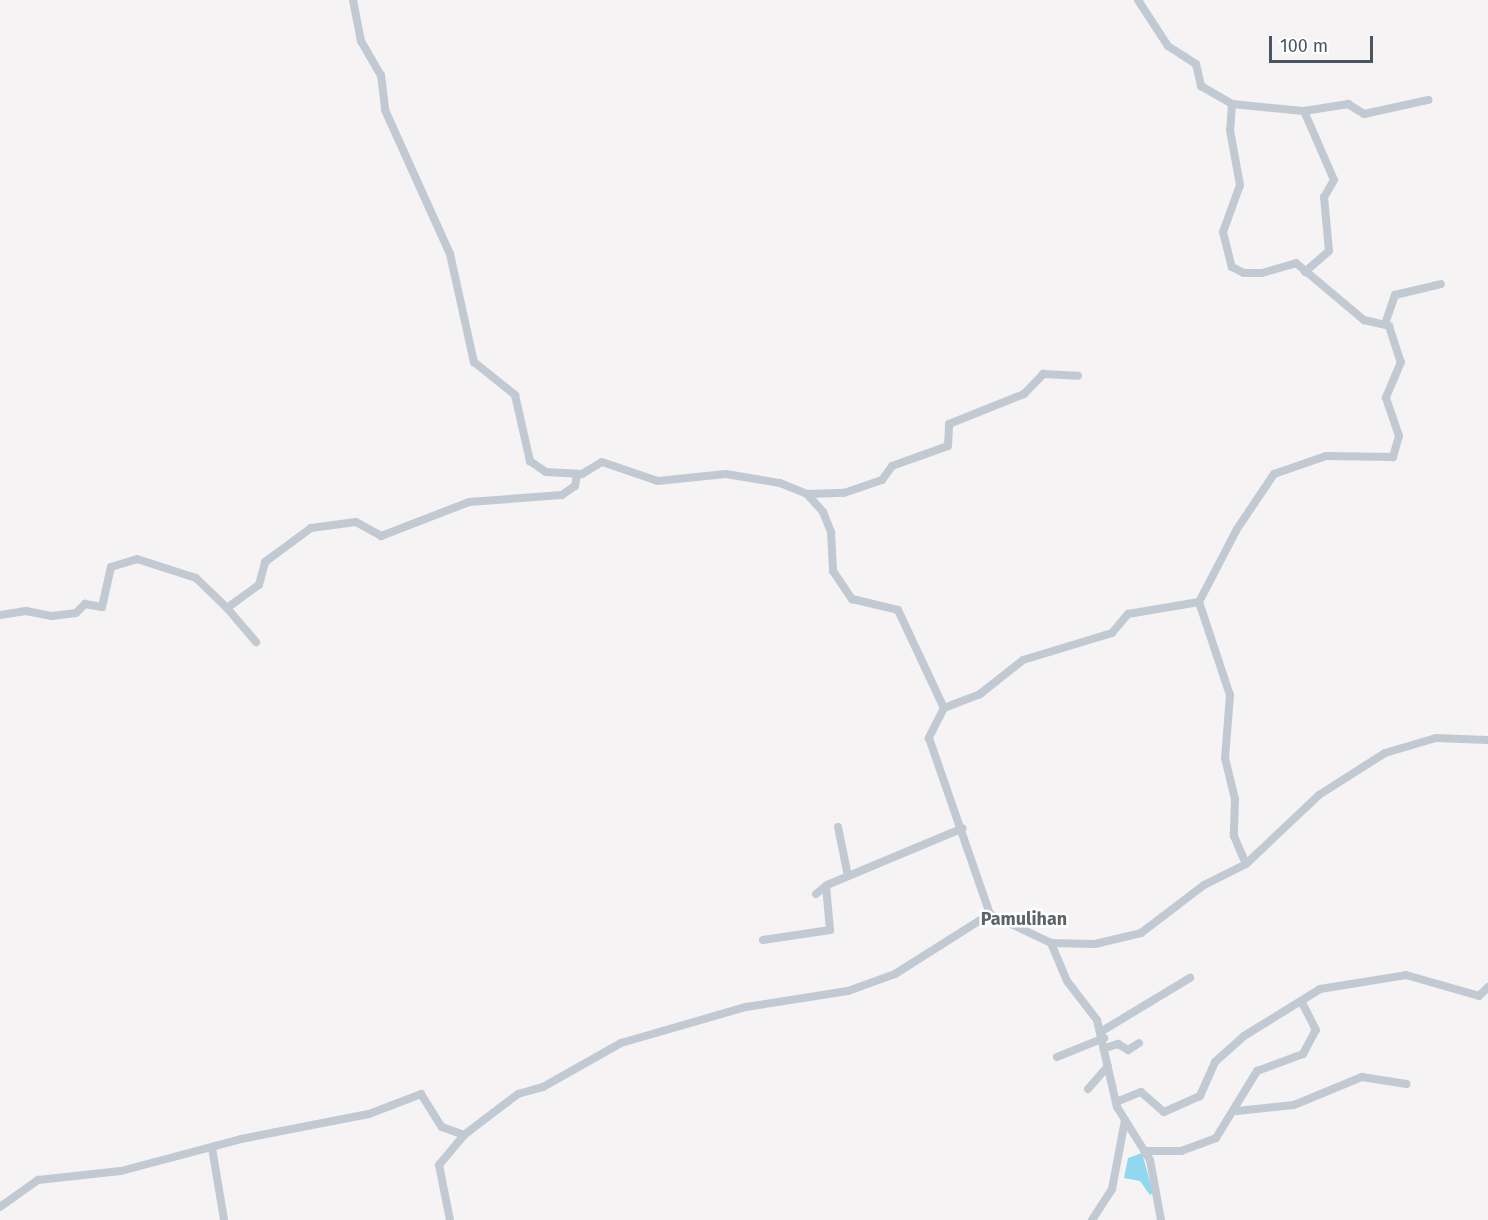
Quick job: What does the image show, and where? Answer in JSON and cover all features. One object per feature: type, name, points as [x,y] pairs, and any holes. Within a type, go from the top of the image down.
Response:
[{"type":"street","points":[[353,0],[361,41],[381,75],[385,110],[450,254],[474,362],[515,395],[530,462],[546,472],[577,475],[602,462],[658,481],[746,475],[807,494],[844,493],[882,480],[891,467],[948,446],[949,424],[1024,394],[1046,373],[1078,375]]},
{"type":"street","points":[[1138,0],[1168,46],[1196,64],[1201,86],[1232,104],[1304,111],[1348,104],[1366,113],[1428,100]]},
{"type":"street","points":[[1232,104],[1230,130],[1240,184],[1223,232],[1232,267],[1244,273],[1262,273],[1296,263],[1364,320],[1385,324]]},
{"type":"street","points":[[1304,111],[1334,180],[1324,198],[1329,251],[1305,272]]},
{"type":"street","points":[[1246,864],[1234,836],[1235,799],[1225,758],[1230,695],[1199,602],[1236,529],[1274,474],[1326,456],[1387,459],[1396,452],[1399,436],[1386,398],[1401,360],[1385,324],[1395,295],[1441,284]]},
{"type":"street","points":[[226,608],[259,585],[265,562],[311,528],[356,522],[381,536],[469,502],[511,495],[562,495],[574,486],[577,475]]},
{"type":"street","points":[[807,494],[828,521],[838,582],[852,599],[898,610],[944,708]]},
{"type":"street","points":[[0,615],[26,611],[52,616],[76,613],[85,604],[102,607],[111,567],[137,559],[196,578],[256,642]]},
{"type":"street","points":[[1199,602],[1128,614],[1112,633],[1023,660],[980,694],[944,708],[929,738],[963,828],[990,914],[1052,943],[1095,945],[1141,933],[1204,885],[1246,864],[1319,795],[1385,753],[1436,738],[1488,740]]},
{"type":"street","points":[[838,827],[848,876]]},
{"type":"street","points":[[816,894],[826,885],[963,828]]},
{"type":"street","points":[[763,940],[830,930],[826,885]]},
{"type":"street","points":[[450,1220],[438,1166],[465,1135],[518,1094],[543,1087],[621,1043],[746,1007],[848,991],[895,974],[990,914]]},
{"type":"street","points":[[1052,943],[1067,981],[1103,1035],[1116,1102],[1146,1151],[1161,1220]]},
{"type":"street","points":[[1146,1151],[1204,1146],[1237,1111],[1257,1071],[1301,1056],[1316,1034],[1303,1004],[1304,998],[1320,988],[1375,977],[1430,979],[1479,996],[1488,987]]},
{"type":"street","points":[[1057,1057],[1103,1035],[1190,978]]},
{"type":"street","points":[[1116,1102],[1141,1092],[1164,1112],[1193,1100],[1204,1093],[1215,1062],[1244,1036],[1303,1004]]},
{"type":"street","points":[[1105,1048],[1118,1044],[1128,1050],[1139,1043]]},
{"type":"street","points":[[1088,1089],[1108,1066]]},
{"type":"street","points":[[1237,1111],[1294,1105],[1362,1077],[1406,1084]]},
{"type":"street","points":[[0,1207],[38,1180],[96,1176],[369,1114],[421,1094],[442,1127],[465,1135]]},
{"type":"street","points":[[1092,1220],[1112,1189],[1125,1120]]},
{"type":"street","points":[[212,1148],[224,1220]]},
{"type":"water","points":[[1142,1153],[1153,1193],[1150,1195],[1140,1181],[1124,1178],[1128,1158]]},
{"type":"district","name":"Pamulihan","points":[[1024,919]]}]
